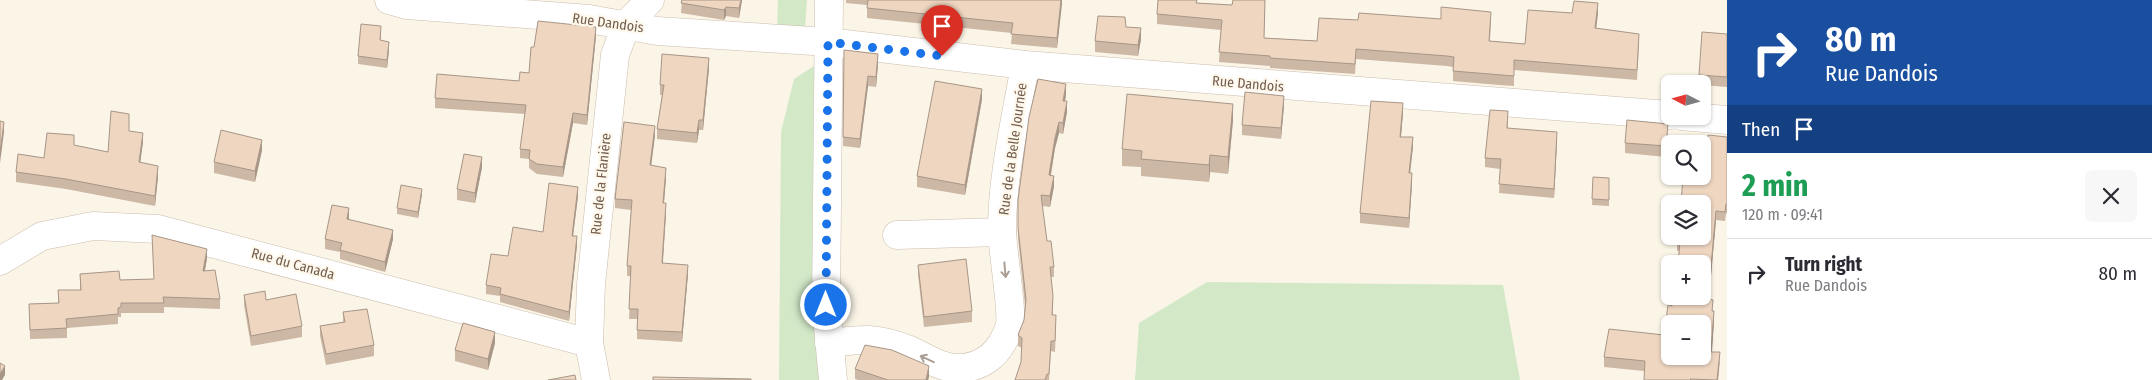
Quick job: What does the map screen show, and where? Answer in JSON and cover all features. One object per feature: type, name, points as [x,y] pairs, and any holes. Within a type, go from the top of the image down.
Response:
[{"type":"street","name":"Rue Dandois","points":[[389,0],[407,5],[589,19],[657,31],[828,42],[1025,65],[1661,115]]},
{"type":"street","name":"Rue de la Flanière","points":[[596,380],[589,343],[591,284],[614,55],[626,25],[650,0]]},
{"type":"street","points":[[829,0],[826,305],[833,380]]},
{"type":"street","name":"Rue de la Belle Journée","points":[[829,343],[868,338],[906,349],[939,364],[960,368],[984,364],[1000,348],[1010,326],[1002,232],[1003,201],[1025,65]]},
{"type":"street","points":[[1711,119],[1727,120]]},
{"type":"street","name":"Rue du Canada","points":[[0,261],[42,236],[93,226],[158,229],[589,343]]},
{"type":"street","points":[[897,235],[1002,232]]},
{"type":"green space","points":[[778,0],[807,0],[805,30],[777,29]]},
{"type":"green space","points":[[814,66],[812,281],[823,380],[779,380],[781,132],[794,79]]},
{"type":"green space","points":[[1207,282],[1503,285],[1520,380],[1135,380],[1139,323]]},
{"type":"building","points":[[682,0],[741,0],[739,8],[726,7],[724,10],[681,3]]},
{"type":"building","points":[[868,0],[1061,0],[1057,38],[1011,34],[1013,23],[867,8]]},
{"type":"building","points":[[1158,0],[1197,0],[1196,3],[1232,5],[1233,0],[1265,0],[1264,38],[1317,41],[1319,18],[1358,20],[1359,13],[1441,19],[1441,7],[1491,12],[1489,41],[1525,44],[1528,10],[1572,13],[1574,1],[1598,3],[1595,28],[1639,34],[1637,70],[1514,60],[1514,76],[1453,71],[1454,57],[1447,56],[1356,49],[1355,64],[1219,52],[1222,20],[1157,14]]},
{"type":"building","points":[[1098,16],[1125,17],[1126,27],[1141,28],[1138,45],[1095,41]]},
{"type":"building","points":[[538,21],[596,27],[587,115],[573,113],[563,167],[537,164],[529,159],[530,150],[520,149],[526,105],[435,98],[437,74],[519,81],[520,72],[529,73],[531,47],[534,47]]},
{"type":"building","points":[[361,24],[381,26],[380,40],[389,42],[387,60],[358,56]]},
{"type":"building","points":[[1702,32],[1727,34],[1727,77],[1699,75]]},
{"type":"building","points":[[844,50],[878,54],[876,77],[868,76],[860,139],[843,137]]},
{"type":"building","points":[[662,54],[709,58],[703,120],[699,120],[697,133],[657,129],[664,85],[660,85]]},
{"type":"building","points":[[1038,79],[1066,84],[1063,101],[1067,101],[1063,123],[1059,122],[1049,175],[1054,176],[1050,196],[1041,195],[1047,241],[1051,241],[1054,267],[1050,267],[1053,296],[1052,315],[1056,315],[1055,341],[1051,341],[1049,374],[1047,374],[1045,380],[1015,380],[1021,362],[1022,338],[1018,335],[1024,320],[1026,299],[1018,228],[1018,200],[1029,117]]},
{"type":"building","points":[[935,81],[982,89],[965,185],[917,176]]},
{"type":"building","points":[[1245,92],[1284,96],[1281,128],[1242,125]]},
{"type":"building","points":[[1127,94],[1233,104],[1228,157],[1210,155],[1209,165],[1141,159],[1142,151],[1122,149]]},
{"type":"building","points":[[1371,101],[1403,103],[1400,137],[1413,137],[1409,173],[1412,173],[1409,218],[1360,213]]},
{"type":"building","points":[[1490,110],[1508,111],[1507,128],[1557,132],[1554,189],[1499,184],[1501,159],[1485,158]]},
{"type":"building","points":[[111,111],[129,114],[129,131],[143,133],[139,162],[158,166],[155,196],[66,179],[16,172],[18,154],[44,158],[47,133],[74,135],[74,145],[108,152]]},
{"type":"building","points":[[1627,120],[1668,125],[1667,135],[1661,135],[1661,146],[1625,143]]},
{"type":"building","points":[[0,121],[4,122],[0,153]]},
{"type":"building","points":[[624,122],[655,126],[650,165],[666,168],[663,203],[666,203],[662,263],[688,265],[682,332],[637,330],[638,309],[629,309],[631,266],[627,266],[632,200],[615,199]]},
{"type":"building","points":[[221,130],[262,140],[255,171],[214,162]]},
{"type":"building","points":[[1711,135],[1727,137],[1727,204],[1725,212],[1716,211],[1711,266],[1711,255],[1679,255],[1680,245],[1711,245],[1711,195],[1682,195],[1682,185],[1711,185]]},
{"type":"building","points":[[464,154],[482,157],[475,193],[457,189]]},
{"type":"building","points":[[1593,177],[1609,178],[1609,200],[1592,199]]},
{"type":"building","points":[[549,183],[578,187],[572,236],[577,236],[569,312],[500,294],[501,288],[486,285],[491,254],[508,256],[513,227],[543,232]]},
{"type":"building","points":[[401,185],[422,189],[418,212],[397,208]]},
{"type":"building","points":[[332,205],[349,208],[347,219],[393,230],[385,262],[340,250],[342,243],[325,239]]},
{"type":"building","points":[[152,235],[207,249],[203,271],[215,270],[220,299],[163,297],[164,303],[121,303],[121,307],[118,308],[118,314],[66,319],[67,328],[30,330],[29,304],[59,303],[58,290],[81,290],[80,274],[119,271],[120,280],[154,279]]},
{"type":"building","points":[[966,259],[972,311],[924,317],[918,265]]},
{"type":"building","points":[[265,291],[266,300],[296,294],[302,326],[251,336],[244,295]]},
{"type":"building","points":[[1711,300],[1713,300],[1711,352],[1711,315],[1667,315],[1668,305],[1711,305]]},
{"type":"building","points":[[367,309],[374,345],[326,354],[320,326],[345,322],[343,312]]},
{"type":"building","points":[[463,323],[495,332],[488,359],[455,350]]},
{"type":"building","points":[[1609,329],[1661,335],[1661,365],[1711,365],[1711,352],[1720,352],[1717,380],[1644,380],[1645,361],[1604,357]]},
{"type":"building","points":[[865,345],[892,350],[929,366],[926,380],[888,380],[855,369]]},
{"type":"building","points":[[0,363],[5,366],[0,374]]},
{"type":"building","points":[[575,375],[576,380],[548,380]]},
{"type":"building","points":[[653,377],[751,379],[751,380],[653,380]]},
{"type":"route","points":[[826,305],[828,42],[942,56]]}]
